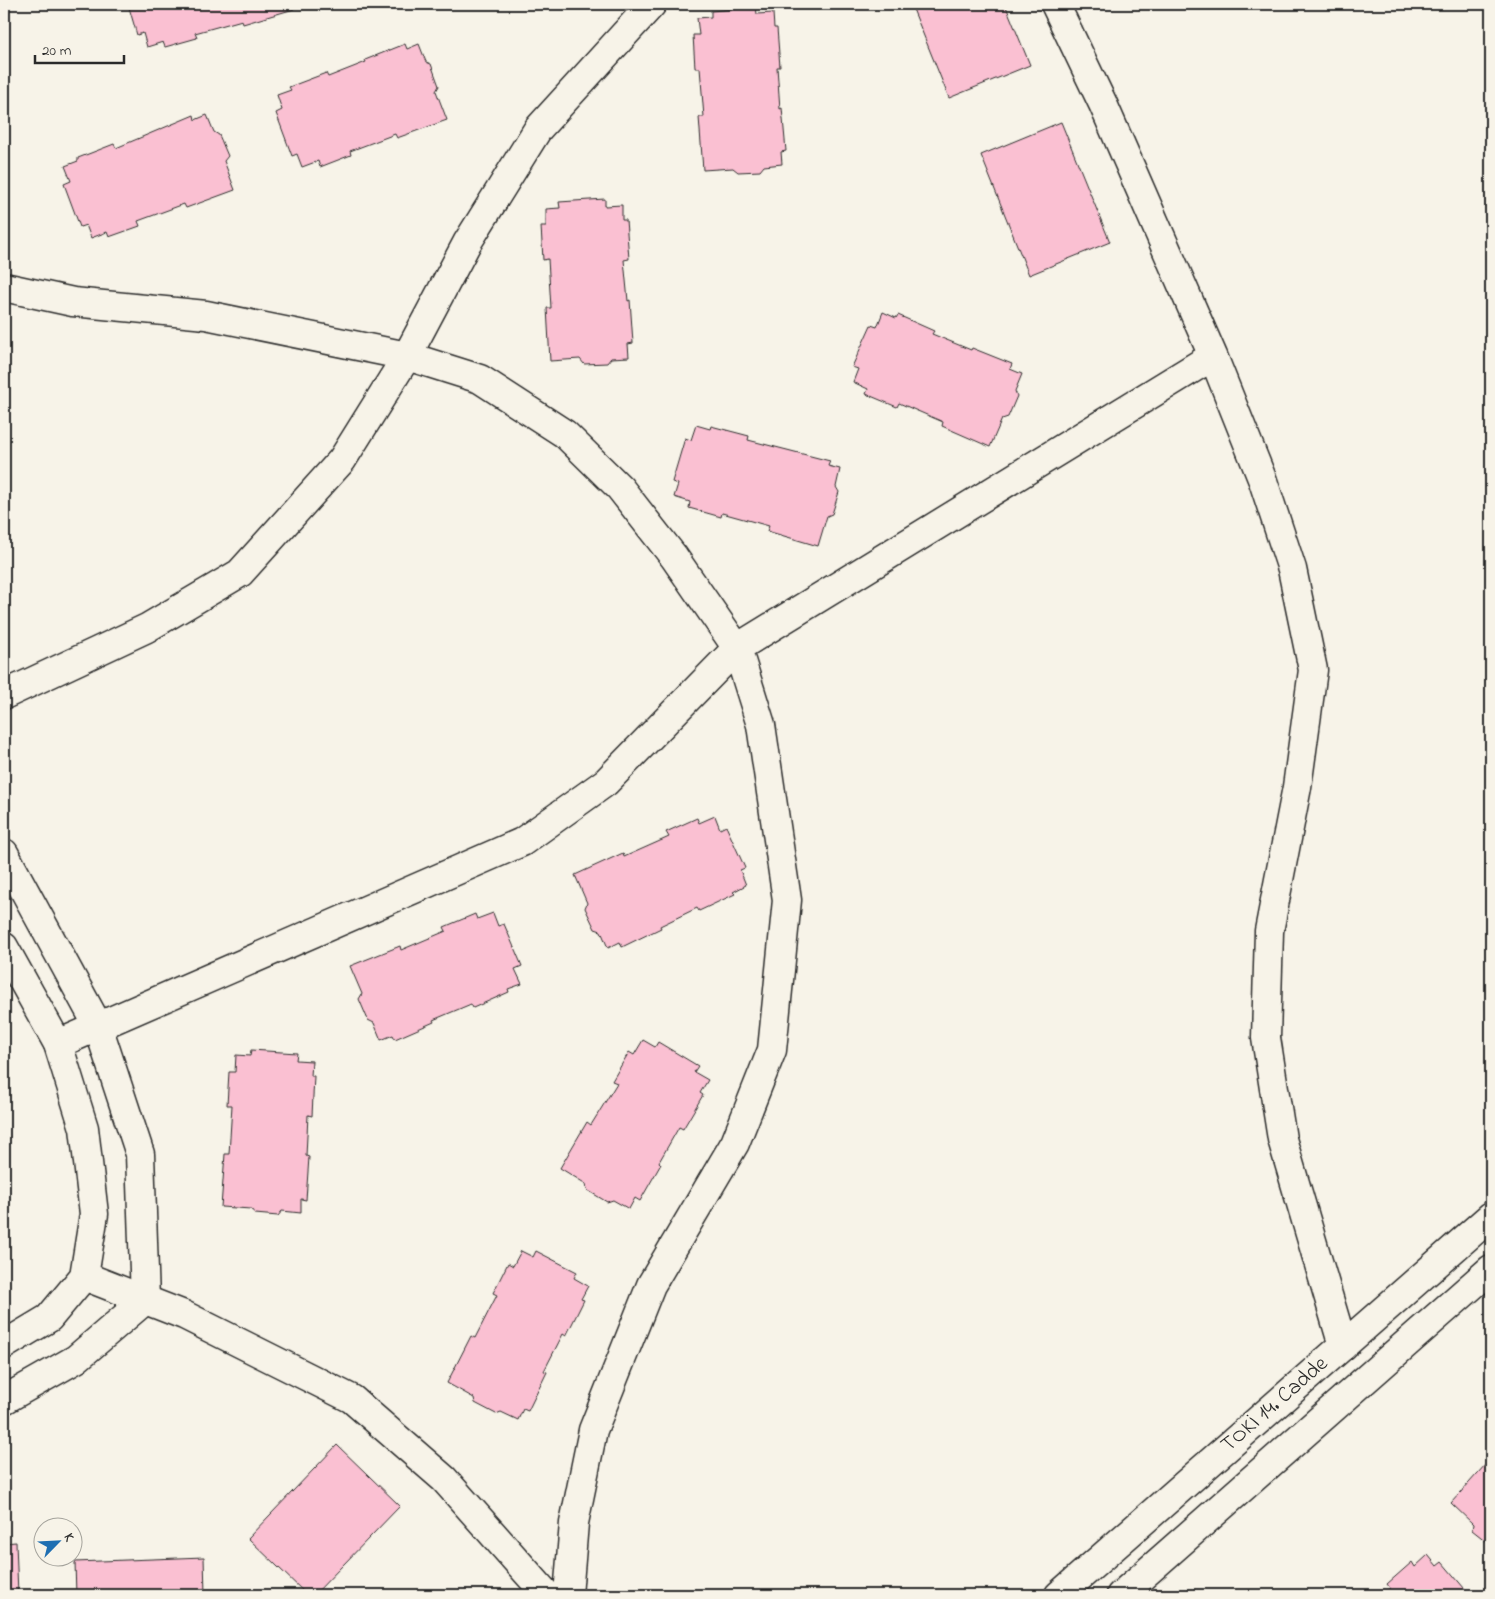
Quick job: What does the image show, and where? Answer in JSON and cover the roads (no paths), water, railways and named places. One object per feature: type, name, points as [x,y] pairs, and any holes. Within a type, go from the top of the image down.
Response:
[{"type":"street","points":[[4,695],[147,628],[240,573],[342,460],[407,356],[467,243],[538,129],[652,4]]},
{"type":"street","points":[[1055,4],[1104,104],[1213,356],[1263,481],[1292,569],[1313,670],[1297,787],[1269,931],[1266,1038],[1282,1139],[1343,1346]]},
{"type":"street","points":[[4,286],[73,302],[206,315],[407,356],[480,379],[565,434],[620,488],[674,557],[737,648],[761,725],[787,900],[772,1050],[735,1143],[651,1284],[593,1430],[574,1523],[568,1595]]},
{"type":"street","points":[[58,1044],[522,842],[606,782],[737,648],[1213,356]]},
{"type":"street","points":[[4,853],[98,1026],[140,1154],[145,1300]]},
{"type":"street","points":[[4,947],[58,1044],[84,1128],[94,1214],[84,1276],[49,1318],[4,1345]]},
{"type":"street","name":"TOKİ 14. Cadde","points":[[1059,1595],[1491,1216]]},
{"type":"street","name":"TOKİ 14. Cadde","points":[[1121,1595],[1491,1269]]},
{"type":"street","points":[[84,1276],[184,1315],[352,1399],[444,1479],[547,1595]]},
{"type":"street","points":[[4,1400],[76,1359],[145,1300]]}]
